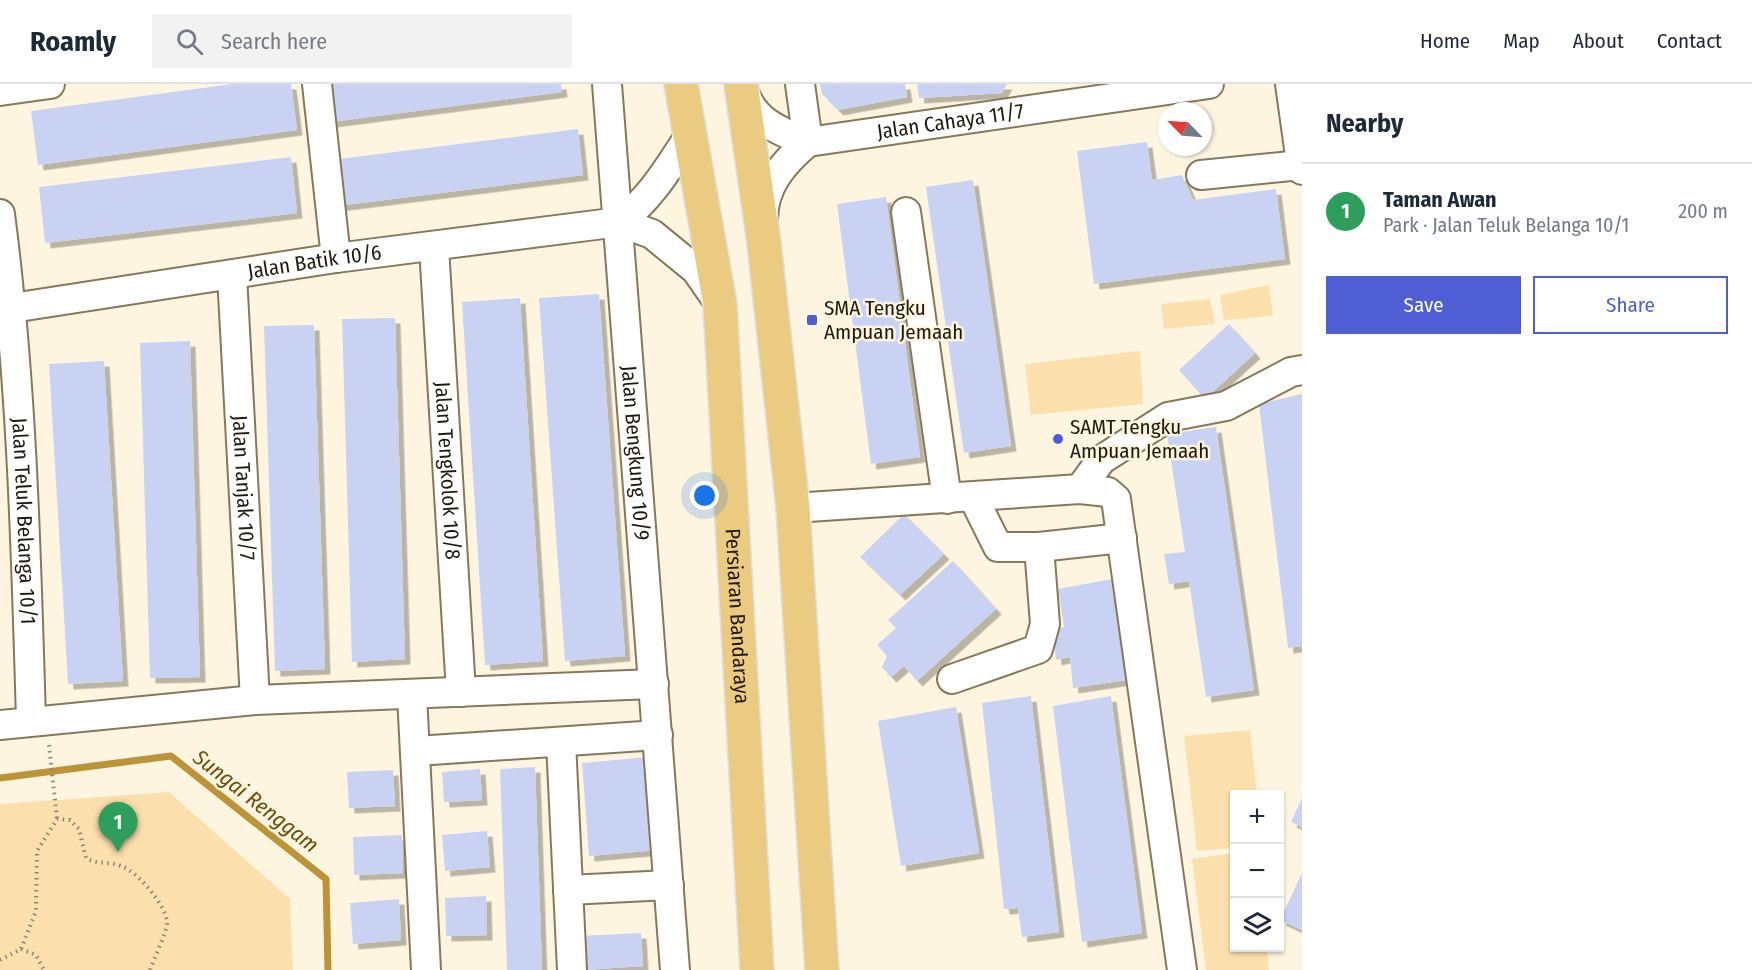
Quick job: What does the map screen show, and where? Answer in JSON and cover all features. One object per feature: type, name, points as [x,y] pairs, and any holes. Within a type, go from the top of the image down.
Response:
[{"type":"main road","name":"Persiaran Bandaraya","points":[[681,84],[720,304],[757,970]]},
{"type":"main road","points":[[741,84],[764,243],[792,508],[822,970]]},
{"type":"street","points":[[0,91],[50,84]]},
{"type":"street","points":[[317,84],[336,258]]},
{"type":"street","name":"Jalan Bengkung 10/9","points":[[607,84],[675,970]]},
{"type":"street","points":[[741,84],[747,106],[765,122],[785,135],[808,142]]},
{"type":"street","points":[[800,84],[808,142]]},
{"type":"street","name":"Jalan Cahaya 11/7","points":[[808,142],[1039,96],[1209,84]]},
{"type":"street","points":[[1290,84],[1302,170]]},
{"type":"street","points":[[619,222],[637,209],[661,179],[690,135]]},
{"type":"street","points":[[764,243],[763,216],[771,185],[783,163],[808,142]]},
{"type":"street","points":[[1202,175],[1301,165]]},
{"type":"street","points":[[906,212],[960,498],[998,547],[1039,547],[1122,538]]},
{"type":"street","name":"Jalan Teluk Belanga 10/1","points":[[0,214],[12,308],[12,519],[32,720]]},
{"type":"street","name":"Jalan Batik 10/6","points":[[12,308],[336,258],[619,222],[652,234],[696,270],[720,304]]},
{"type":"street","name":"Jalan Tengkolok 10/8","points":[[434,247],[461,692]]},
{"type":"street","name":"Jalan Tanjak 10/7","points":[[232,275],[255,700]]},
{"type":"street","points":[[1080,489],[1101,459],[1168,417],[1226,406],[1291,372],[1302,370]]},
{"type":"street","points":[[792,508],[1080,489],[1108,492],[1116,499],[1182,970]]},
{"type":"street","points":[[952,679],[1038,649],[1045,624],[1039,547]]},
{"type":"street","points":[[0,724],[255,700],[654,684]]},
{"type":"street","points":[[412,695],[426,970]]},
{"type":"street","points":[[416,751],[658,735]]},
{"type":"street","points":[[561,741],[572,970]]},
{"type":"street","points":[[568,890],[669,885]]},
{"type":"path","points":[[0,960],[21,949],[36,911],[37,851],[57,819],[49,749]]},
{"type":"path","points":[[57,819],[70,820],[79,829],[86,858],[95,864],[120,865],[135,872],[162,907],[167,922],[150,970]]},
{"type":"path","points":[[21,949],[36,955],[44,970]]},
{"type":"shaded area","points":[[1269,285],[1273,316],[1224,320],[1220,295]]},
{"type":"shaded area","points":[[1210,299],[1215,324],[1164,329],[1161,304]]},
{"type":"shaded area","points":[[1140,351],[1143,404],[1031,415],[1025,364]]},
{"type":"shaded area","points":[[1250,730],[1257,790],[1230,790],[1230,848],[1197,851],[1184,736]]},
{"type":"shaded area","points":[[169,792],[290,899],[293,970],[0,970],[0,804]]},
{"type":"shaded area","points":[[1230,854],[1230,952],[1267,952],[1269,970],[1206,970],[1192,859]]},
{"type":"building","points":[[233,84],[291,84],[297,130],[38,165],[31,111]]},
{"type":"building","points":[[327,84],[561,84],[562,92],[331,122]]},
{"type":"building","points":[[820,84],[905,84],[907,97],[838,110],[822,94]]},
{"type":"building","points":[[917,84],[1007,84],[1002,93],[919,98]]},
{"type":"building","points":[[578,129],[583,175],[336,206],[331,160]]},
{"type":"building","points":[[1147,142],[1152,180],[1182,175],[1193,200],[1276,189],[1285,259],[1094,284],[1077,151]]},
{"type":"building","points":[[291,157],[297,213],[45,243],[39,187]]},
{"type":"building","points":[[973,180],[1011,446],[964,453],[926,187]]},
{"type":"building","points":[[886,197],[920,457],[871,464],[837,204]]},
{"type":"building","points":[[599,294],[625,656],[565,661],[539,298]]},
{"type":"building","points":[[520,298],[543,661],[485,665],[462,302]]},
{"type":"building","points":[[395,318],[405,659],[352,662],[342,319]]},
{"type":"building","points":[[1229,324],[1255,353],[1205,399],[1179,370]]},
{"type":"building","points":[[314,325],[325,669],[275,671],[264,326]]},
{"type":"building","points":[[190,341],[200,677],[150,678],[140,343]]},
{"type":"building","points":[[104,361],[123,681],[68,684],[49,364]]},
{"type":"building","points":[[1302,394],[1302,646],[1288,648],[1259,404]]},
{"type":"building","points":[[1216,427],[1254,690],[1206,697],[1189,581],[1169,584],[1164,554],[1185,552],[1167,434]]},
{"type":"building","points":[[904,514],[944,554],[900,595],[860,557]]},
{"type":"building","points":[[953,561],[996,609],[917,681],[904,666],[891,677],[882,667],[887,656],[877,645],[896,628],[888,620]]},
{"type":"building","points":[[1112,579],[1126,680],[1073,688],[1070,657],[1056,660],[1053,630],[1064,627],[1058,589]]},
{"type":"building","points":[[1031,696],[1059,932],[1022,937],[1018,908],[1004,909],[982,703]]},
{"type":"building","points":[[1111,696],[1142,933],[1082,942],[1053,706]]},
{"type":"building","points":[[956,707],[979,853],[901,866],[878,721]]},
{"type":"building","points":[[649,757],[657,850],[589,856],[582,763]]},
{"type":"building","points":[[535,767],[542,970],[507,970],[500,769]]},
{"type":"building","points":[[480,769],[482,800],[444,802],[442,772]]},
{"type":"building","points":[[393,770],[395,806],[349,808],[347,772]]},
{"type":"building","points":[[1302,798],[1302,827],[1291,822]]},
{"type":"building","points":[[487,831],[490,867],[445,871],[442,835]]},
{"type":"building","points":[[402,835],[403,873],[354,875],[353,837]]},
{"type":"building","points":[[1302,873],[1302,930],[1284,922],[1284,911]]},
{"type":"building","points":[[486,896],[487,935],[446,936],[445,898]]},
{"type":"building","points":[[399,899],[401,940],[353,944],[350,903]]},
{"type":"building","points":[[641,933],[643,966],[581,970],[579,936]]},
{"type":"waterway","name":"Sungai Renggam","points":[[0,778],[171,756],[326,879],[328,970]]},
{"type":"place","name":"SMA Tengku Ampuan Jemaah","points":[[812,320]]},
{"type":"place","name":"SAMT Tengku Ampuan Jemaah","points":[[1058,439]]},
{"type":"place","name":"Taman Awan","points":[[118,852]]}]
